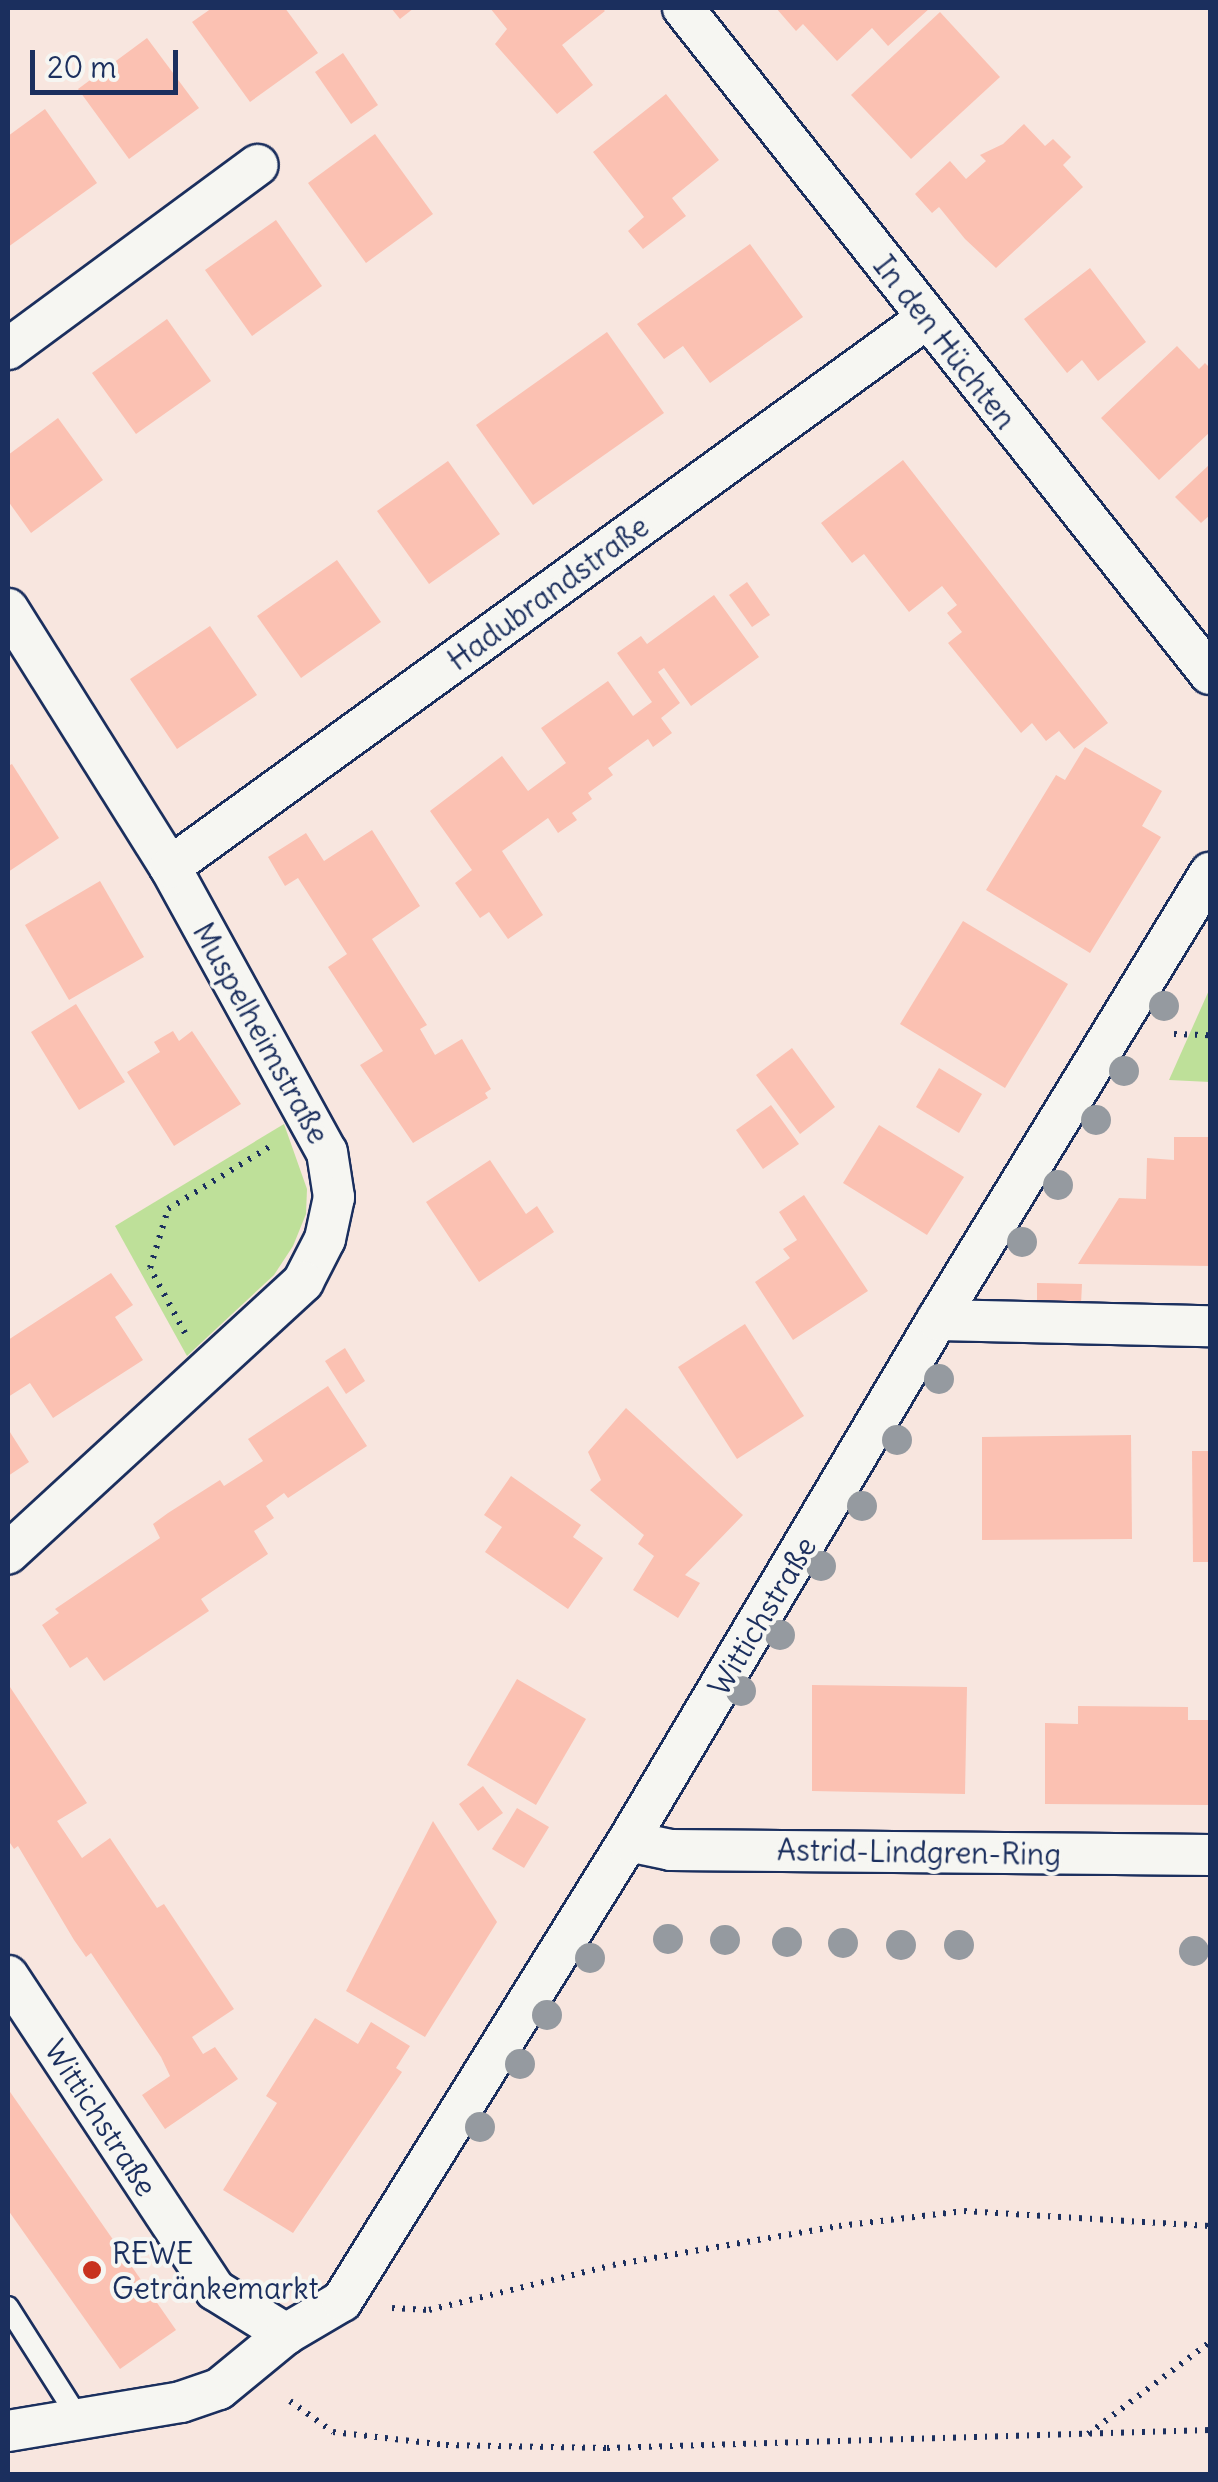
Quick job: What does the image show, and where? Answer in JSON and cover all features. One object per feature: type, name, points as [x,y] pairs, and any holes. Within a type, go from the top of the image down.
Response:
[{"type":"street","name":"In den Hüchten","points":[[684,8],[1210,674]]},
{"type":"street","points":[[8,348],[258,165]]},
{"type":"street","name":"Hadubrandstraße","points":[[170,868],[926,319]]},
{"type":"street","name":"Muspelheimstraße","points":[[8,609],[170,868],[311,1122],[327,1152],[334,1197],[324,1239],[304,1282],[8,1554]]},
{"type":"street","name":"Wittichstraße","points":[[8,2431],[180,2402],[219,2389],[286,2334],[342,2302],[628,1840],[937,1320],[1210,873]]},
{"type":"street","points":[[937,1320],[1210,1326]]},
{"type":"street","name":"Astrid-Lindgren-Ring","points":[[628,1840],[671,1850],[1210,1855]]},
{"type":"street","name":"Wittichstraße","points":[[8,1976],[215,2290],[286,2334]]},
{"type":"lane","points":[[8,2307],[16,2333],[79,2419]]},
{"type":"path","points":[[1174,1034],[1210,1036]]},
{"type":"path","points":[[208,1374],[150,1268],[168,1209],[311,1122]]},
{"type":"path","points":[[386,2308],[429,2310],[613,2266],[839,2226],[964,2211],[1210,2226]]},
{"type":"path","points":[[1088,2434],[1210,2342]]},
{"type":"path","points":[[290,2401],[333,2432],[446,2445],[607,2448],[1210,2430]]},
{"type":"green space","points":[[1210,988],[1210,1082],[1169,1080]]},
{"type":"green space","points":[[284,1124],[307,1189],[306,1214],[293,1246],[274,1275],[187,1356],[115,1226]]},
{"type":"building","points":[[212,8],[285,8],[318,53],[250,102],[192,22]]},
{"type":"building","points":[[391,8],[414,8],[400,19]]},
{"type":"building","points":[[490,8],[602,8],[605,11],[562,45],[593,85],[557,114],[495,44],[507,29]]},
{"type":"building","points":[[776,8],[930,8],[888,46],[872,28],[837,61],[803,24],[796,31]]},
{"type":"building","points":[[940,12],[1000,77],[911,159],[851,95]]},
{"type":"building","points":[[147,38],[199,108],[129,159],[78,89]]},
{"type":"building","points":[[343,53],[378,105],[351,124],[315,72]]},
{"type":"building","points":[[666,94],[719,160],[672,198],[686,216],[643,249],[628,231],[644,217],[593,152]]},
{"type":"building","points":[[45,109],[97,183],[8,247],[8,136]]},
{"type":"building","points":[[1024,124],[1045,146],[1053,139],[1071,157],[1063,165],[1083,187],[996,268],[939,207],[932,213],[915,194],[950,161],[966,179],[986,161],[980,155],[1003,144]]},
{"type":"building","points":[[375,134],[433,214],[366,263],[308,183]]},
{"type":"building","points":[[276,220],[322,286],[252,336],[205,270]]},
{"type":"building","points":[[750,244],[803,317],[710,383],[683,346],[664,359],[637,324]]},
{"type":"building","points":[[1090,268],[1146,342],[1098,381],[1082,360],[1067,373],[1024,319]]},
{"type":"building","points":[[167,319],[211,381],[136,434],[92,373]]},
{"type":"building","points":[[607,332],[664,413],[533,505],[476,425]]},
{"type":"building","points":[[1177,346],[1199,369],[1205,363],[1210,368],[1210,432],[1159,480],[1101,418]]},
{"type":"building","points":[[58,418],[103,480],[31,533],[8,501],[8,455]]},
{"type":"building","points":[[903,460],[1108,723],[1074,749],[1059,731],[1046,741],[1032,723],[1021,733],[948,643],[962,632],[947,613],[957,605],[942,586],[909,612],[864,554],[852,563],[821,523]]},
{"type":"building","points":[[448,461],[500,534],[429,584],[377,511]]},
{"type":"building","points":[[1210,464],[1210,515],[1201,523],[1175,497]]},
{"type":"building","points":[[337,560],[381,622],[301,678],[257,616]]},
{"type":"building","points":[[747,582],[770,615],[752,627],[729,595]]},
{"type":"building","points":[[714,595],[759,657],[691,706],[664,668],[658,672],[680,703],[661,718],[672,733],[653,747],[648,739],[608,768],[613,775],[588,793],[592,799],[572,813],[577,820],[558,833],[548,818],[502,851],[543,915],[508,939],[489,912],[480,918],[455,883],[472,870],[430,811],[502,756],[528,791],[566,763],[541,728],[608,681],[633,716],[652,702],[617,653],[641,636],[647,644]]},
{"type":"building","points":[[210,626],[257,695],[177,749],[130,679]]},
{"type":"building","points":[[1085,747],[1162,791],[1142,826],[1161,837],[1090,953],[986,890],[1056,775],[1065,780]]},
{"type":"building","points":[[12,764],[59,838],[8,872],[8,766]]},
{"type":"building","points":[[372,830],[420,906],[372,939],[427,1025],[420,1029],[435,1055],[462,1039],[491,1089],[485,1093],[488,1098],[413,1143],[360,1065],[383,1051],[328,967],[347,954],[298,878],[285,886],[268,857],[306,833],[324,861]]},
{"type":"building","points":[[100,881],[144,957],[69,1000],[25,925]]},
{"type":"building","points":[[963,921],[1068,984],[1005,1088],[900,1024]]},
{"type":"building","points":[[76,1004],[125,1082],[79,1110],[31,1032]]},
{"type":"building","points":[[173,1031],[179,1041],[192,1031],[241,1104],[174,1146],[127,1072],[160,1052],[154,1042]]},
{"type":"building","points":[[792,1048],[835,1107],[800,1134],[756,1075]]},
{"type":"building","points":[[939,1068],[982,1094],[959,1133],[916,1107]]},
{"type":"building","points":[[771,1105],[799,1144],[763,1169],[736,1130]]},
{"type":"building","points":[[879,1125],[964,1177],[927,1235],[843,1183]]},
{"type":"building","points":[[1174,1137],[1210,1137],[1210,1266],[1078,1264],[1119,1198],[1146,1199],[1147,1158],[1174,1160]]},
{"type":"building","points":[[490,1160],[526,1214],[537,1206],[554,1232],[479,1282],[426,1202]]},
{"type":"building","points":[[804,1195],[868,1291],[793,1340],[755,1282],[790,1258],[783,1249],[797,1240],[779,1212]]},
{"type":"building","points":[[111,1273],[133,1305],[115,1317],[143,1360],[53,1418],[30,1383],[8,1397],[8,1340]]},
{"type":"building","points":[[1037,1283],[1082,1284],[1081,1304],[1037,1304]]},
{"type":"building","points":[[745,1324],[804,1416],[737,1459],[678,1367]]},
{"type":"building","points":[[345,1348],[365,1381],[346,1394],[325,1361]]},
{"type":"building","points":[[328,1386],[367,1446],[288,1498],[284,1493],[266,1506],[274,1518],[254,1531],[268,1554],[201,1599],[209,1611],[104,1681],[87,1657],[70,1668],[42,1625],[59,1613],[55,1609],[160,1538],[153,1524],[168,1513],[220,1480],[224,1486],[263,1461],[248,1439]]},
{"type":"building","points":[[626,1408],[743,1515],[685,1575],[700,1583],[678,1618],[633,1590],[654,1556],[638,1544],[644,1535],[590,1490],[601,1480],[588,1452]]},
{"type":"building","points":[[8,1429],[29,1462],[8,1476]]},
{"type":"building","points":[[1131,1435],[1132,1539],[982,1540],[982,1437]]},
{"type":"building","points":[[1192,1451],[1210,1451],[1210,1562],[1193,1562]]},
{"type":"building","points":[[511,1476],[581,1525],[573,1537],[603,1558],[568,1609],[485,1552],[502,1527],[484,1515]]},
{"type":"building","points":[[517,1679],[586,1719],[536,1805],[467,1765]]},
{"type":"building","points":[[8,1684],[87,1803],[57,1821],[82,1858],[110,1838],[157,1908],[164,1904],[234,2009],[192,2037],[203,2054],[215,2047],[238,2079],[165,2129],[142,2095],[170,2076],[161,2057],[91,1953],[86,1957],[74,1940],[18,1846],[14,1849],[8,1840]]},
{"type":"building","points":[[812,1685],[967,1687],[965,1794],[812,1791]]},
{"type":"building","points":[[1078,1706],[1188,1707],[1188,1720],[1210,1720],[1210,1805],[1045,1804],[1045,1723],[1078,1724]]},
{"type":"building","points":[[483,1786],[503,1813],[478,1831],[459,1804]]},
{"type":"building","points":[[517,1808],[549,1827],[524,1868],[492,1849]]},
{"type":"building","points":[[433,1821],[497,1922],[425,2037],[346,1991]]},
{"type":"building","points":[[315,2018],[358,2044],[371,2022],[410,2046],[396,2068],[402,2072],[293,2233],[223,2190],[277,2103],[266,2096]]},
{"type":"building","name":"REWE Getränkemarkt","points":[[8,2089],[176,2330],[120,2369],[8,2210]]},
{"type":"place","name":"REWE Getränkemarkt","points":[[92,2270]]}]
